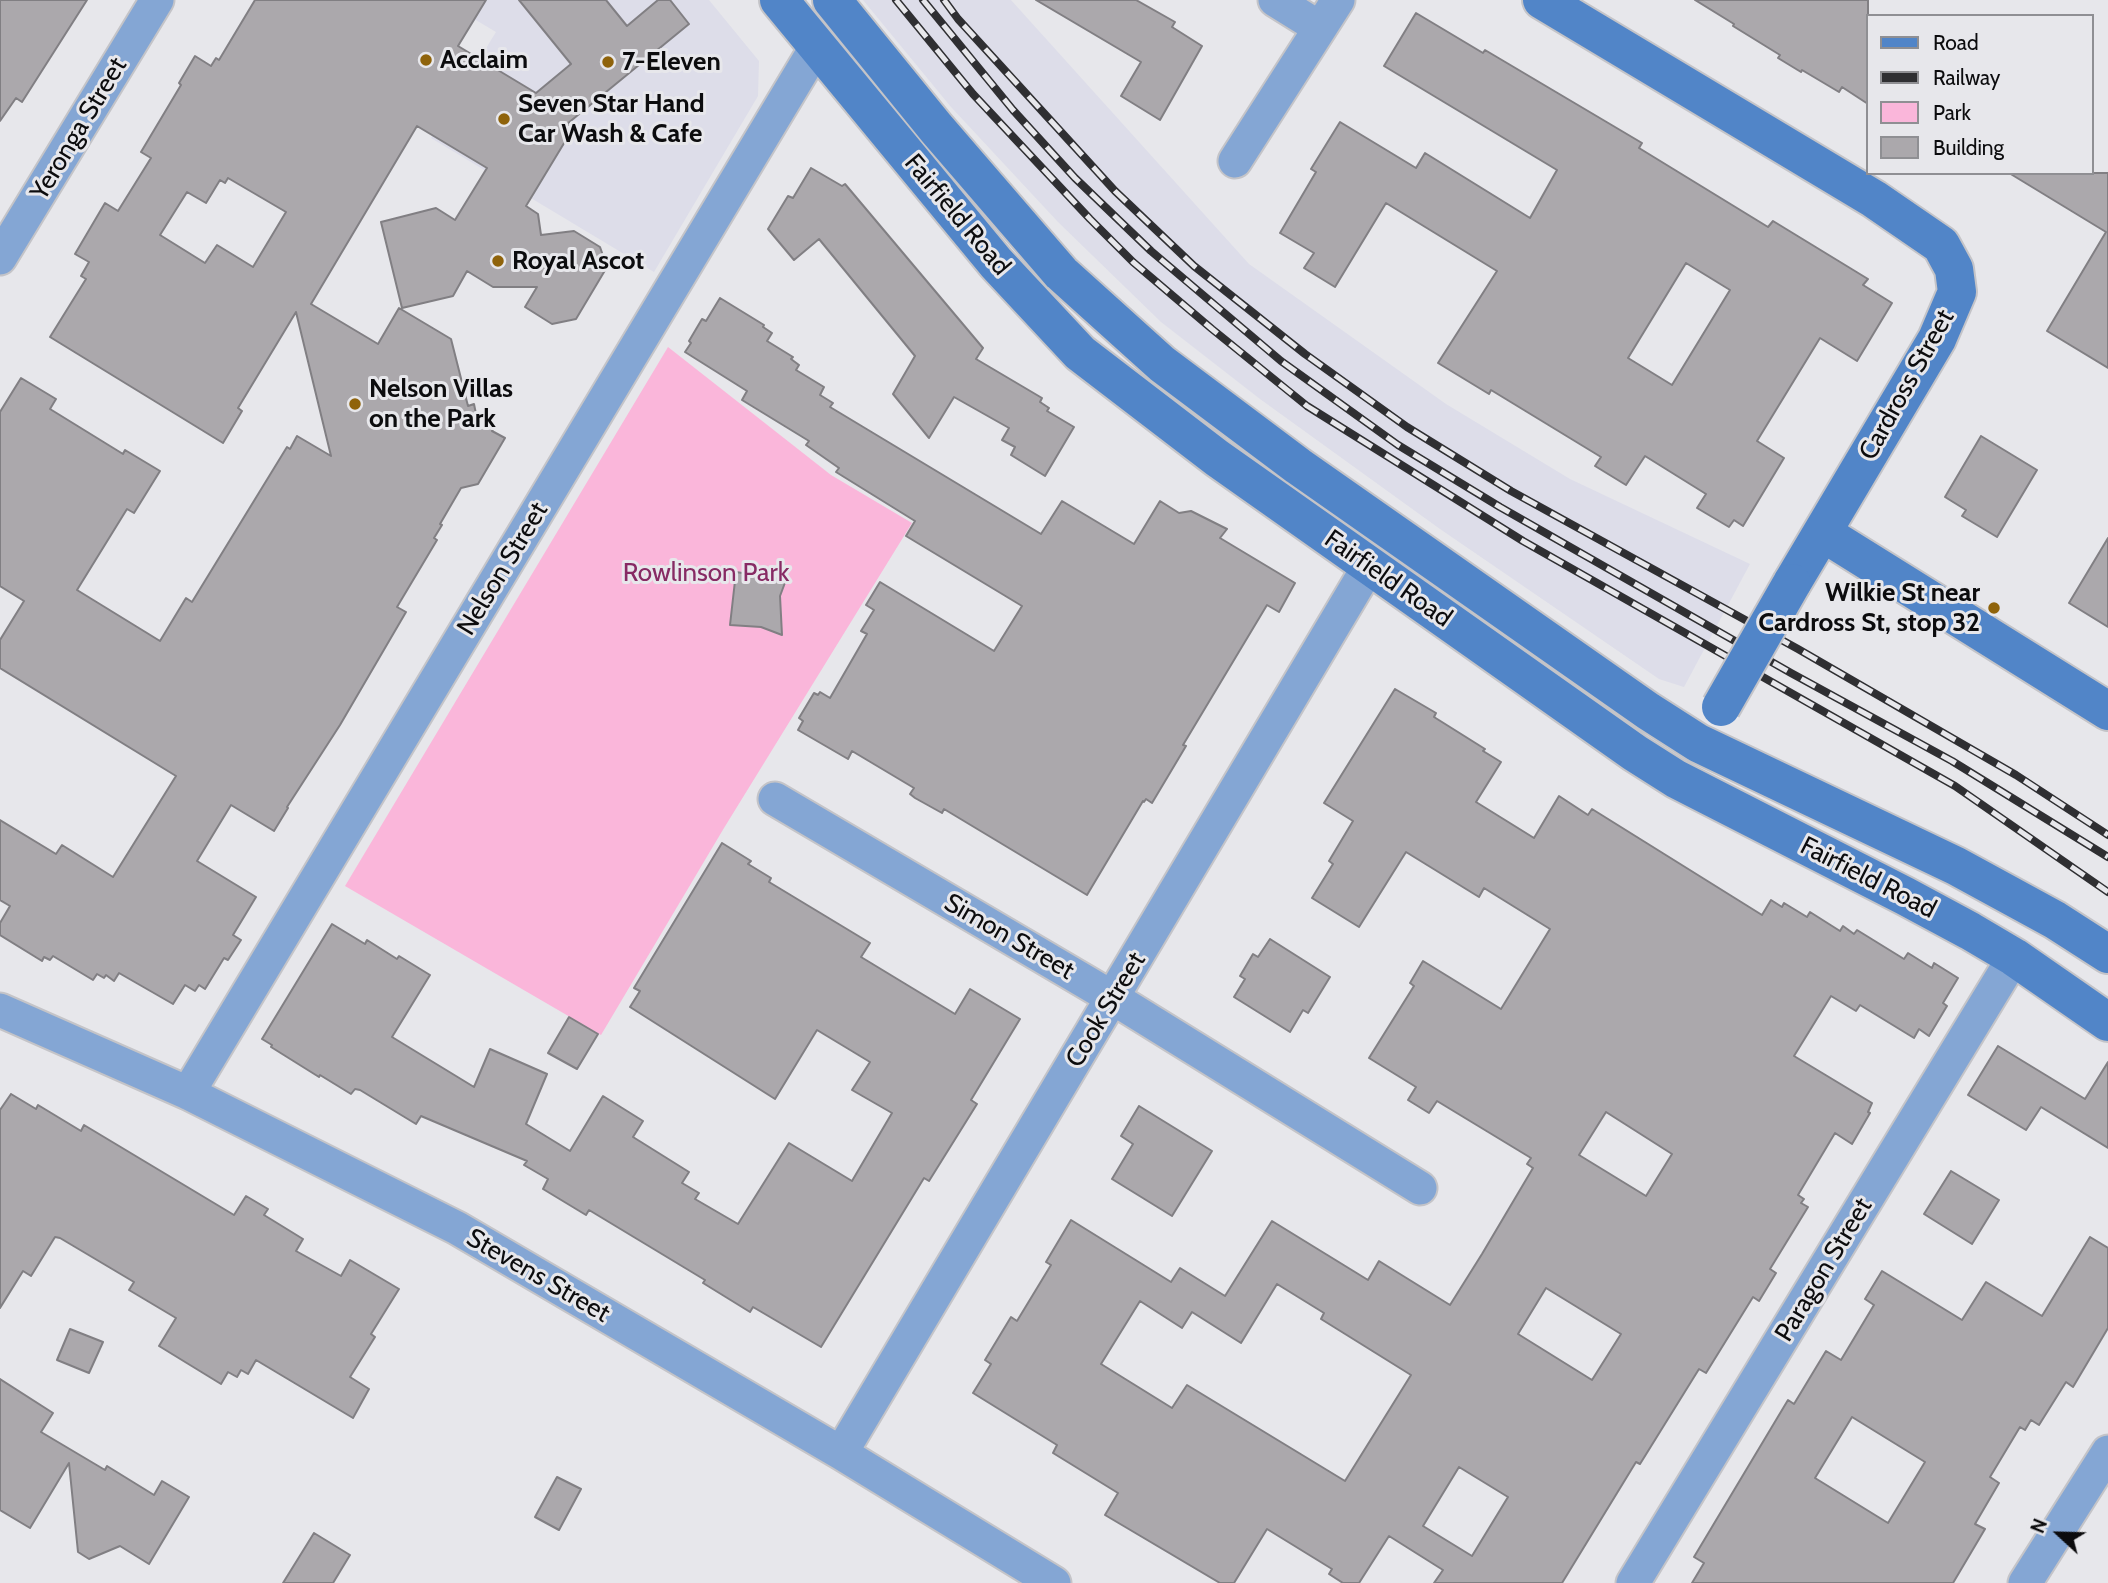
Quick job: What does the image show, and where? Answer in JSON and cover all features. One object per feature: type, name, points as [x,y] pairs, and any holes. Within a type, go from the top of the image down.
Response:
[{"type":"main road","name":"Fairfield Road","points":[[779,0],[996,264],[1080,353],[1217,458],[1635,753],[1676,779],[1905,896],[2014,957],[2108,1022]]},
{"type":"main road","name":"Fairfield Road","points":[[832,0],[936,128],[1061,273],[1162,364],[1309,474],[1642,707],[1698,743],[1956,866],[2055,920],[2108,954]]},
{"type":"main road","name":"Cardross Street","points":[[1542,0],[1874,199],[1941,245],[1954,269],[1957,292],[1937,340],[1676,779]]},
{"type":"main road","points":[[1823,533],[2108,711]]},
{"type":"street","name":"Yeronga Street","points":[[0,258],[158,0]]},
{"type":"street","points":[[1275,0],[1321,28]]},
{"type":"street","points":[[1235,161],[1338,0]]},
{"type":"street","name":"Nelson Street","points":[[188,1093],[817,46]]},
{"type":"street","name":"Cook Street","points":[[841,1453],[1369,566]]},
{"type":"street","name":"Simon Street","points":[[775,799],[1113,998],[1420,1188]]},
{"type":"street","name":"Paragon Street","points":[[1633,1583],[2014,957]]},
{"type":"street","name":"Stevens Street","points":[[0,1010],[188,1093],[457,1228],[841,1453],[1054,1583]]},
{"type":"street","points":[[2025,1583],[2108,1452]]},
{"type":"shaded area","points":[[442,0],[709,0],[759,61],[758,96],[654,272],[431,138],[496,32]]},
{"type":"shaded area","points":[[863,0],[1011,0],[1249,264],[1446,404],[1570,479],[1750,564],[1684,687],[1659,679],[1440,529],[1260,399],[1161,322],[1058,222],[951,107]]},
{"type":"green space","name":"Rowlinson Park","points":[[668,347],[831,475],[912,523],[724,828],[601,1035],[345,886]]},
{"type":"building","points":[[0,0],[87,0],[22,102],[16,98],[0,121]]},
{"type":"building","points":[[255,0],[486,0],[458,46],[536,93],[571,64],[519,0],[606,0],[627,26],[658,0],[670,0],[689,24],[567,124],[572,130],[526,206],[538,214],[541,235],[574,231],[600,247],[607,267],[576,319],[552,324],[525,307],[537,287],[493,287],[467,271],[453,296],[402,308],[381,222],[436,208],[455,220],[487,168],[417,126],[311,304],[378,344],[399,308],[451,339],[468,406],[474,404],[476,414],[495,425],[492,431],[505,438],[478,484],[461,488],[440,524],[442,525],[434,538],[437,540],[397,607],[406,612],[274,831],[231,805],[197,861],[256,897],[233,935],[241,940],[228,960],[224,958],[205,989],[199,985],[195,991],[185,985],[173,1004],[119,973],[114,981],[106,975],[104,978],[97,974],[93,980],[53,956],[50,960],[44,957],[42,961],[0,935],[0,923],[10,906],[0,900],[0,820],[56,854],[62,845],[113,877],[176,776],[0,668],[0,640],[24,601],[0,586],[0,412],[21,378],[56,399],[50,409],[123,454],[125,450],[160,471],[134,513],[127,509],[77,590],[160,641],[186,598],[192,602],[287,447],[290,449],[297,436],[331,456],[296,312],[238,408],[242,411],[223,443],[50,337],[86,279],[81,276],[89,262],[75,254],[105,203],[118,211],[151,158],[141,152],[195,56],[211,66],[216,58],[219,60]],"holes":[[[228,178],[286,212],[253,267],[217,245],[205,263],[160,235],[187,192],[206,203],[220,180],[225,183]]]},
{"type":"building","points":[[1036,0],[1136,0],[1175,22],[1172,27],[1202,46],[1160,120],[1121,96],[1141,62]]},
{"type":"building","points":[[1695,0],[1868,0],[1867,103],[1842,87],[1839,92],[1802,70],[1801,72],[1778,58],[1780,55],[1733,26],[1734,24]]},
{"type":"building","points":[[1416,13],[1483,53],[1485,50],[1642,143],[1639,148],[1768,227],[1773,221],[1868,279],[1863,285],[1892,303],[1857,361],[1820,338],[1757,441],[1784,458],[1743,526],[1734,520],[1729,527],[1697,508],[1706,494],[1645,456],[1626,485],[1595,466],[1601,457],[1491,390],[1489,394],[1438,363],[1497,271],[1386,203],[1335,287],[1304,268],[1314,253],[1280,233],[1316,172],[1311,169],[1340,122],[1416,168],[1425,153],[1530,218],[1557,170],[1384,66]],"holes":[[[1686,263],[1730,290],[1672,385],[1628,358]]]},
{"type":"building","points":[[811,168],[842,186],[845,184],[983,348],[976,359],[1042,398],[1040,402],[1049,408],[1047,411],[1074,427],[1045,476],[1011,455],[1015,447],[1002,440],[1009,428],[954,397],[929,438],[893,394],[915,356],[819,239],[794,260],[768,229],[788,196],[793,198]]},
{"type":"building","points":[[2108,173],[2108,368],[2047,331],[2106,232],[2012,175]]},
{"type":"building","points":[[720,298],[764,325],[763,327],[772,333],[767,341],[793,357],[791,359],[799,365],[796,370],[824,387],[820,395],[833,403],[830,407],[1041,534],[1062,501],[1134,544],[1160,501],[1179,513],[1191,511],[1227,529],[1220,538],[1295,583],[1279,612],[1267,605],[1183,745],[1186,746],[1152,803],[1146,799],[1143,801],[1087,895],[944,809],[942,813],[915,798],[910,794],[914,788],[852,751],[848,759],[798,730],[803,721],[799,718],[814,693],[818,695],[820,692],[830,698],[867,634],[861,631],[874,610],[866,605],[880,582],[994,651],[1022,606],[906,536],[915,521],[836,472],[839,468],[806,445],[809,441],[742,400],[747,391],[685,352],[702,319],[706,321]]},
{"type":"building","points":[[1981,436],[2037,470],[1997,537],[1962,516],[1966,510],[1945,497]]},
{"type":"building","points":[[2108,538],[2108,627],[2069,603]]},
{"type":"building","points":[[736,572],[786,580],[780,596],[782,635],[761,627],[730,625]]},
{"type":"building","points":[[1395,689],[1436,713],[1434,717],[1501,762],[1476,802],[1534,838],[1559,796],[1588,815],[1592,809],[1762,915],[1771,900],[1782,907],[1784,903],[1807,917],[1810,912],[1840,931],[1843,926],[1854,934],[1857,930],[1904,959],[1908,953],[1932,968],[1934,963],[1958,978],[1943,1003],[1947,1006],[1929,1036],[1919,1029],[1914,1038],[1860,1005],[1856,1011],[1831,996],[1794,1056],[1872,1103],[1868,1112],[1870,1113],[1852,1144],[1835,1133],[1798,1195],[1804,1199],[1801,1203],[1808,1207],[1770,1269],[1776,1273],[1759,1301],[1753,1297],[1706,1373],[1699,1369],[1640,1464],[1636,1462],[1562,1583],[1434,1583],[1443,1570],[1389,1536],[1359,1583],[1343,1583],[1329,1574],[1332,1569],[1267,1529],[1234,1583],[1220,1583],[1105,1515],[1118,1493],[1053,1453],[1057,1445],[973,1393],[991,1364],[985,1360],[1011,1317],[1017,1321],[1051,1265],[1046,1262],[1071,1220],[1171,1282],[1180,1268],[1225,1296],[1272,1221],[1368,1280],[1379,1261],[1450,1305],[1482,1254],[1533,1168],[1527,1164],[1531,1158],[1437,1101],[1429,1113],[1408,1100],[1416,1087],[1369,1058],[1414,986],[1410,983],[1423,961],[1501,1009],[1550,929],[1484,888],[1479,897],[1406,852],[1359,927],[1312,898],[1333,864],[1329,861],[1353,821],[1324,803]],"holes":[[[1606,1112],[1672,1154],[1646,1196],[1579,1155]],[[1277,1284],[1324,1313],[1321,1319],[1411,1375],[1345,1481],[1187,1385],[1172,1408],[1101,1364],[1140,1301],[1182,1328],[1192,1312],[1241,1343]],[[1546,1288],[1621,1334],[1592,1380],[1518,1334]],[[1459,1467],[1508,1497],[1472,1556],[1423,1526]]]},
{"type":"building","points":[[722,843],[751,861],[748,864],[771,878],[769,882],[870,943],[861,957],[955,1014],[970,989],[1020,1019],[971,1100],[977,1104],[929,1181],[924,1178],[821,1347],[753,1307],[750,1312],[703,1283],[705,1280],[589,1210],[586,1215],[543,1189],[548,1179],[524,1165],[527,1161],[421,1116],[416,1124],[360,1090],[355,1089],[351,1094],[320,1075],[319,1077],[262,1039],[332,924],[365,944],[367,940],[397,959],[399,956],[430,975],[392,1037],[474,1087],[490,1049],[547,1074],[526,1124],[570,1151],[603,1096],[643,1121],[633,1137],[689,1172],[682,1183],[699,1193],[695,1199],[738,1224],[789,1143],[852,1181],[892,1113],[852,1090],[870,1062],[817,1030],[775,1099],[630,1007],[640,991],[634,988]]},
{"type":"building","points":[[1270,939],[1330,977],[1308,1013],[1303,1010],[1290,1032],[1234,997],[1245,979],[1240,976],[1253,954],[1258,957]]},
{"type":"building","points":[[569,1017],[598,1034],[577,1069],[548,1053]]},
{"type":"building","points":[[1998,1046],[2085,1099],[2108,1062],[2108,1148],[2041,1107],[2026,1130],[1968,1095]]},
{"type":"building","points":[[11,1094],[36,1109],[38,1105],[81,1131],[84,1125],[234,1215],[246,1196],[268,1209],[264,1215],[303,1239],[296,1251],[341,1276],[350,1260],[399,1289],[371,1334],[375,1337],[350,1377],[369,1389],[353,1418],[256,1360],[248,1374],[241,1370],[237,1377],[228,1372],[221,1384],[159,1346],[176,1318],[129,1290],[134,1282],[60,1238],[55,1237],[31,1276],[23,1271],[0,1308],[0,1110]]},
{"type":"building","points":[[1139,1106],[1212,1151],[1172,1216],[1112,1179],[1133,1144],[1121,1136]]},
{"type":"building","points":[[1951,1171],[1999,1200],[1972,1244],[1924,1214]]},
{"type":"building","points":[[2090,1237],[2108,1248],[2108,1328],[2073,1387],[2066,1382],[2039,1425],[2031,1420],[2025,1430],[2020,1427],[1990,1477],[1999,1483],[1975,1524],[1985,1529],[1953,1583],[1692,1583],[1704,1563],[1694,1557],[1788,1400],[1794,1404],[1826,1351],[1841,1360],[1874,1305],[1865,1299],[1882,1271],[1962,1320],[1986,1282],[2042,1316]],"holes":[[[1852,1417],[1925,1462],[1888,1523],[1815,1478]]]},
{"type":"building","points":[[70,1329],[103,1342],[89,1373],[57,1360]]},
{"type":"building","points":[[0,1379],[53,1413],[41,1432],[105,1470],[107,1466],[154,1495],[162,1481],[189,1497],[149,1564],[120,1546],[89,1559],[78,1552],[69,1463],[30,1528],[0,1510]]},
{"type":"building","points":[[557,1477],[581,1489],[559,1530],[535,1517]]},
{"type":"building","points":[[314,1533],[350,1555],[333,1583],[283,1583]]},
{"type":"railway","points":[[896,0],[973,94],[1133,262],[1307,406],[1523,541],[1955,786],[2108,892]]},
{"type":"railway","points":[[923,0],[1013,110],[1075,178],[1151,251],[1281,361],[1398,445],[1500,507],[1791,673],[1952,761],[2108,857]]},
{"type":"railway","points":[[944,0],[958,19],[1115,191],[1194,266],[1305,354],[1407,427],[1511,491],[1798,649],[2016,775],[2108,835]]},
{"type":"place","name":"Acclaim","points":[[426,60]]},
{"type":"place","name":"7-Eleven","points":[[608,62]]},
{"type":"place","name":"Seven Star Hand Car Wash & Cafe","points":[[504,119]]},
{"type":"place","name":"Royal Ascot","points":[[498,261]]},
{"type":"place","name":"Nelson Villas on the Park","points":[[355,404]]},
{"type":"place","name":"Wilkie St near Cardross St, stop 32","points":[[1994,608]]}]
